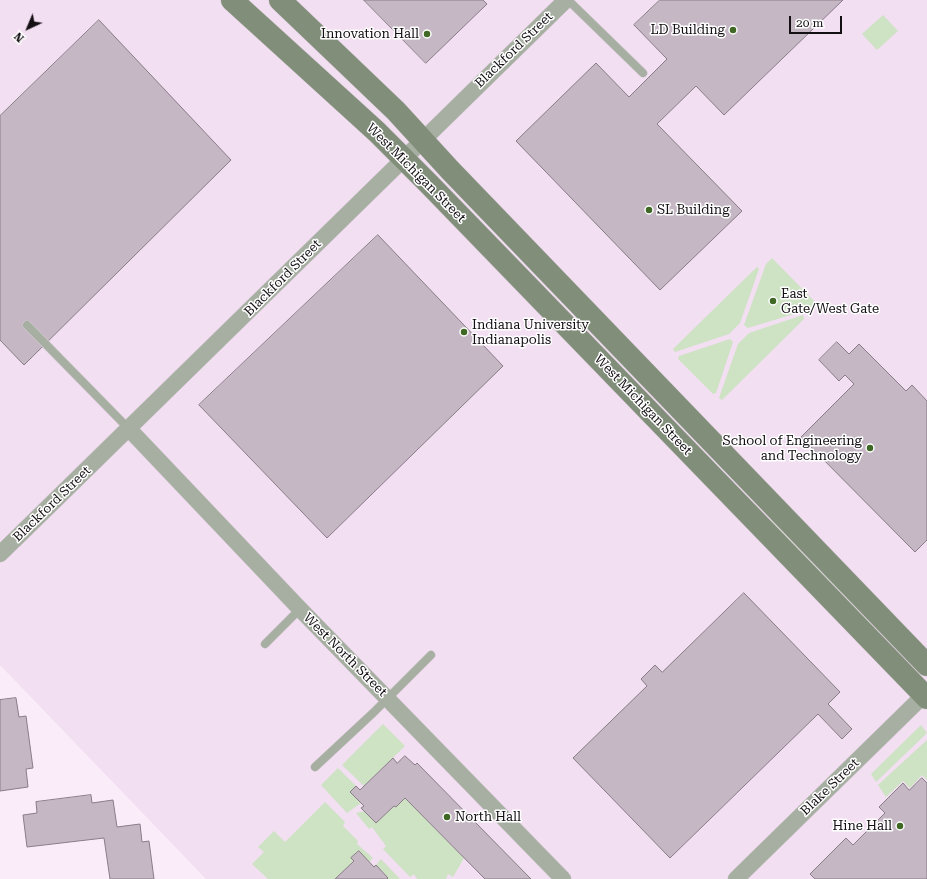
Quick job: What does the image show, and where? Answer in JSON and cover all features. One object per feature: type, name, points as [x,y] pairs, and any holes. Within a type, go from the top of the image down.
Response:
[{"type":"main road","name":"West Michigan Street","points":[[232,0],[404,158],[891,644],[926,663]]},
{"type":"main road","name":"West Michigan Street","points":[[280,0],[396,111],[891,644],[926,697]]},
{"type":"street","name":"Blackford Street","points":[[0,554],[567,0]]},
{"type":"street","name":"West North Street","points":[[129,429],[300,609],[563,879]]},
{"type":"street","name":"Blake Street","points":[[736,879],[926,697]]},
{"type":"lane","points":[[567,0],[643,73]]},
{"type":"lane","points":[[27,325],[129,429]]},
{"type":"lane","points":[[265,644],[300,609]]},
{"type":"lane","points":[[315,767],[431,655]]},
{"type":"shaded area","name":"Indiana University Indianapolis","points":[[0,0],[927,0],[927,879],[206,879],[0,665]]},
{"type":"green space","points":[[883,15],[898,31],[877,50],[862,34]]},
{"type":"green space","points":[[772,258],[816,303],[810,309],[748,328],[744,325],[766,264]]},
{"type":"green space","points":[[757,267],[759,269],[740,323],[729,334],[675,352],[673,349]]},
{"type":"green space","points":[[803,315],[804,319],[722,400],[719,398],[738,344],[749,333]]},
{"type":"green space","points":[[730,339],[733,342],[716,393],[713,394],[678,359],[679,356]]},
{"type":"green space","points":[[774,518],[874,621],[869,626],[769,523]]},
{"type":"green space","points":[[383,724],[405,746],[364,786],[342,765]]},
{"type":"green space","points":[[921,725],[927,733],[876,782],[871,774]]},
{"type":"green space","points":[[927,740],[927,780],[922,775],[910,788],[903,781],[886,797],[878,785]]},
{"type":"green space","points":[[338,768],[356,786],[350,792],[361,803],[347,813],[321,785]]},
{"type":"green space","points":[[405,798],[464,858],[453,877],[448,874],[446,879],[417,879],[414,874],[410,877],[383,849],[386,846],[372,827],[369,829],[356,813],[365,811],[376,823]]},
{"type":"green space","points":[[325,802],[345,822],[343,826],[358,841],[357,844],[373,858],[369,862],[351,858],[354,861],[335,879],[268,879],[252,864],[264,852],[258,847],[274,831],[285,842]]},
{"type":"green space","points":[[381,859],[400,879],[387,879],[388,878],[376,865]]},
{"type":"building","name":"Innovation Hall","points":[[364,0],[483,0],[487,4],[426,63]]},
{"type":"building","points":[[660,0],[843,0],[724,115],[696,86],[657,124],[742,211],[660,290],[516,141],[596,63],[629,97],[667,59],[634,25]]},
{"type":"building","points":[[99,20],[231,160],[24,365],[0,340],[0,116]]},
{"type":"building","points":[[378,235],[503,366],[327,538],[199,405]]},
{"type":"building","name":"School of Engineering and Technology","points":[[837,342],[849,354],[859,344],[906,391],[912,385],[927,401],[927,540],[915,552],[801,437],[854,384],[845,375],[839,381],[819,360]]},
{"type":"building","points":[[744,593],[840,692],[828,704],[852,729],[842,739],[818,714],[670,858],[573,758],[647,686],[641,679],[655,665],[662,672]]},
{"type":"building","points":[[16,698],[19,717],[26,716],[33,768],[26,769],[28,787],[0,791],[0,700]]},
{"type":"building","name":"North Hall","points":[[405,756],[415,765],[417,763],[531,879],[485,879],[405,798],[376,823],[361,808],[364,806],[350,792],[356,786],[360,790],[393,758],[397,763]]},
{"type":"building","name":"Hine Hall","points":[[922,778],[927,783],[927,879],[815,879],[810,874],[846,838],[853,845],[885,813],[879,807],[903,783],[909,790]]},
{"type":"building","points":[[91,795],[92,803],[113,800],[117,827],[140,824],[142,842],[149,841],[154,879],[110,879],[104,838],[27,847],[23,815],[37,813],[36,802]]},
{"type":"building","points":[[359,851],[374,867],[376,865],[388,878],[335,879],[354,861],[351,858]]},
{"type":"place","name":"LD Building","points":[[733,30]]},
{"type":"place","name":"Innovation Hall","points":[[427,34]]},
{"type":"place","name":"SL Building","points":[[649,210]]},
{"type":"place","name":"East Gate/West Gate","points":[[773,301]]},
{"type":"place","name":"Indiana University Indianapolis","points":[[464,332]]},
{"type":"place","name":"School of Engineering and Technology","points":[[870,448]]},
{"type":"place","name":"North Hall","points":[[447,817]]},
{"type":"place","name":"Hine Hall","points":[[900,826]]}]
